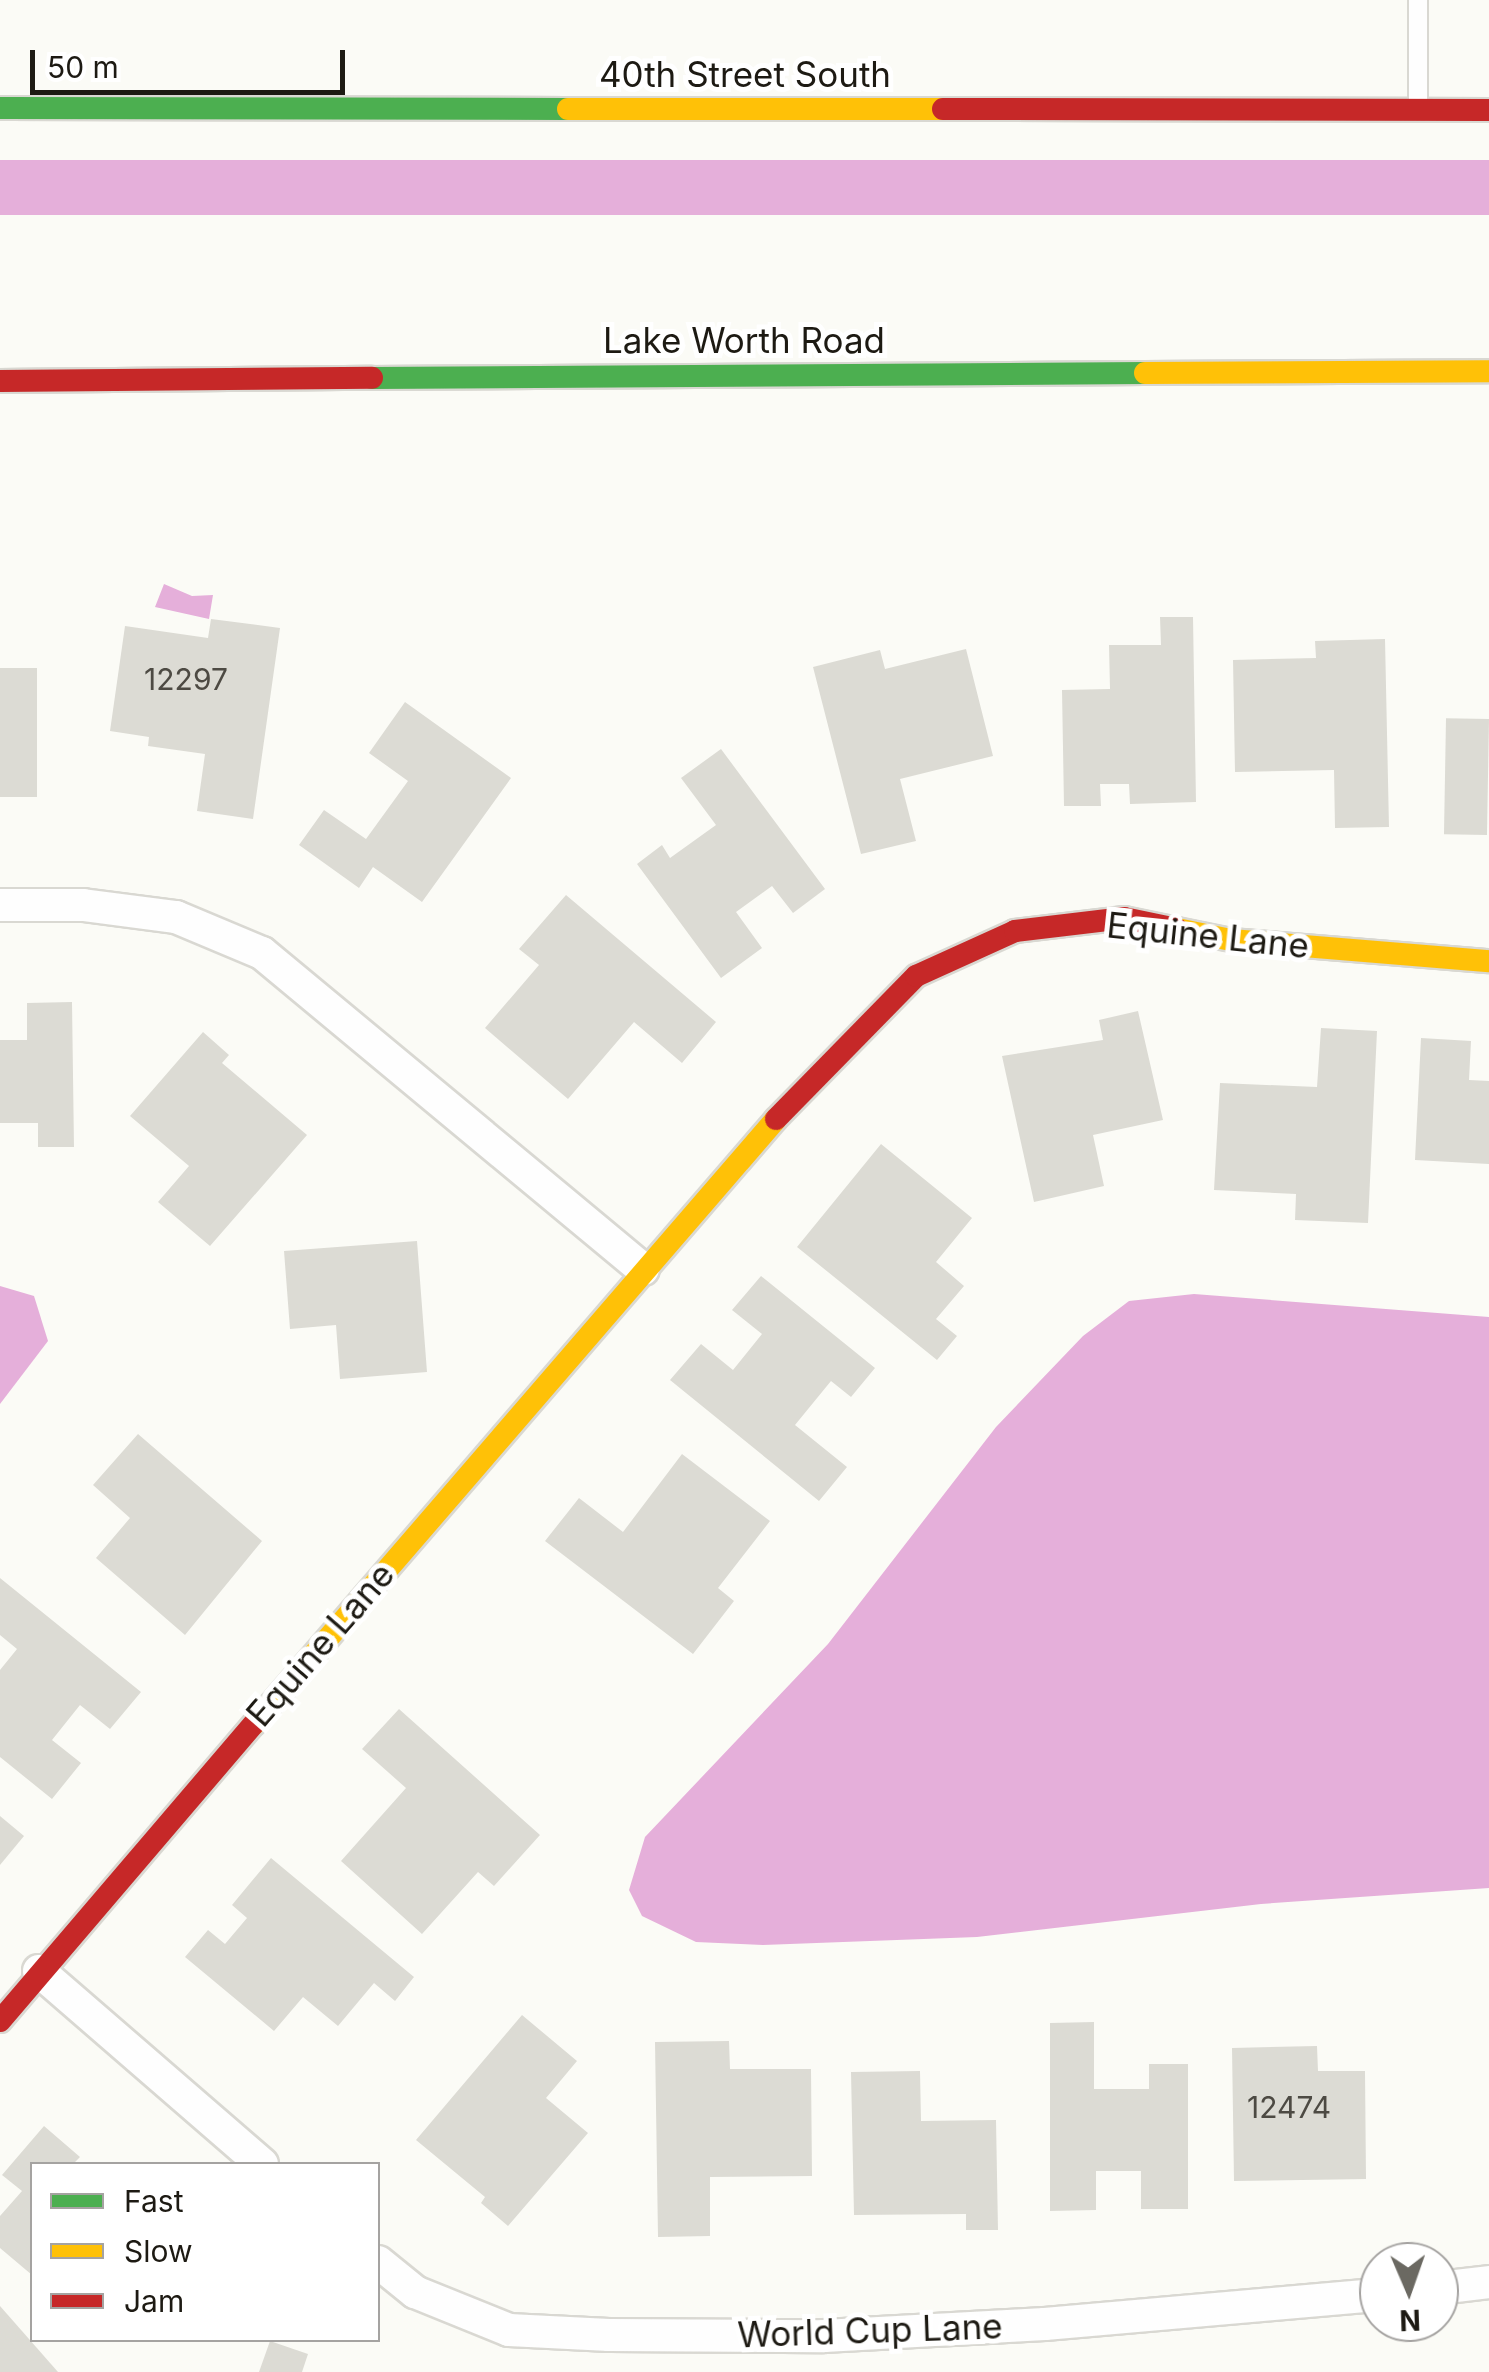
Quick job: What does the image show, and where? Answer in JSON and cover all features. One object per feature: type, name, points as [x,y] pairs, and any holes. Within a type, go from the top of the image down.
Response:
[{"type":"street","name":"40th Street South","points":[[0,108],[1489,110]]},
{"type":"street","name":"Lake Worth Road","points":[[0,380],[1489,371]]},
{"type":"street","points":[[0,905],[83,904],[176,917],[262,953],[643,1269]]},
{"type":"street","name":"Equine Lane","points":[[0,2021],[643,1269],[836,1051],[916,976],[1016,931],[1124,918],[1231,940],[1489,961]]},
{"type":"street","points":[[38,1972],[260,2162]]},
{"type":"street","name":"World Cup Lane","points":[[380,2264],[415,2292],[510,2330],[609,2335],[824,2336],[1045,2324],[1359,2297]]},
{"type":"street","points":[[1459,2286],[1489,2282]]},
{"type":"lane","points":[[1418,0],[1418,110]]},
{"type":"shaded area","points":[[0,160],[1489,160],[1489,215],[0,215]]},
{"type":"shaded area","points":[[164,584],[192,596],[213,595],[209,619],[155,607]]},
{"type":"shaded area","points":[[0,1286],[34,1296],[48,1341],[0,1404]]},
{"type":"shaded area","points":[[1194,1294],[1489,1317],[1489,1888],[1261,1904],[977,1937],[763,1945],[696,1942],[642,1916],[629,1890],[645,1837],[828,1644],[996,1427],[1083,1336],[1129,1301]]},
{"type":"building","points":[[1160,617],[1193,617],[1196,802],[1130,804],[1129,784],[1100,784],[1101,806],[1064,806],[1062,690],[1110,689],[1109,645],[1161,645]]},
{"type":"building","points":[[211,619],[280,628],[253,819],[197,811],[205,754],[148,746],[149,737],[110,731],[125,626],[208,638]]},
{"type":"building","points":[[1385,639],[1389,827],[1335,828],[1334,770],[1235,772],[1233,660],[1316,658],[1315,641]]},
{"type":"building","points":[[966,649],[993,756],[900,779],[916,841],[861,854],[813,667],[880,650],[885,669]]},
{"type":"building","points":[[0,668],[37,668],[37,797],[0,797]]},
{"type":"building","points":[[405,702],[511,778],[422,902],[373,867],[359,888],[299,845],[324,810],[366,839],[408,781],[369,753]]},
{"type":"building","points":[[1446,718],[1489,719],[1487,835],[1444,834]]},
{"type":"building","points":[[721,749],[825,889],[793,913],[772,886],[736,912],[762,948],[721,978],[637,864],[662,845],[670,858],[716,825],[681,778]]},
{"type":"building","points":[[566,895],[716,1022],[682,1063],[634,1022],[568,1099],[485,1028],[539,965],[519,949]]},
{"type":"building","points":[[72,1002],[74,1147],[38,1147],[38,1123],[0,1123],[0,1040],[27,1040],[27,1003]]},
{"type":"building","points":[[1138,1011],[1163,1120],[1093,1135],[1104,1186],[1034,1202],[1002,1056],[1103,1040],[1099,1020]]},
{"type":"building","points":[[1321,1028],[1377,1031],[1368,1223],[1295,1220],[1296,1194],[1214,1190],[1220,1083],[1317,1087]]},
{"type":"building","points":[[203,1032],[229,1055],[222,1063],[307,1135],[210,1246],[158,1202],[189,1166],[130,1116]]},
{"type":"building","points":[[1421,1038],[1471,1041],[1469,1080],[1489,1081],[1489,1164],[1415,1160]]},
{"type":"building","points":[[881,1144],[972,1218],[936,1262],[964,1286],[936,1319],[957,1336],[937,1360],[797,1247]]},
{"type":"building","points":[[417,1241],[427,1372],[340,1379],[336,1325],[290,1329],[284,1251]]},
{"type":"building","points":[[761,1276],[875,1368],[851,1397],[831,1381],[795,1425],[847,1467],[819,1501],[670,1380],[701,1344],[733,1370],[762,1334],[732,1310]]},
{"type":"building","points":[[138,1434],[262,1541],[185,1635],[96,1558],[130,1518],[93,1485]]},
{"type":"building","points":[[682,1454],[770,1521],[718,1588],[734,1601],[693,1654],[545,1541],[579,1498],[623,1532]]},
{"type":"building","points":[[0,1578],[141,1692],[110,1729],[80,1705],[52,1740],[81,1763],[52,1799],[0,1757],[0,1670],[17,1649],[0,1635]]},
{"type":"building","points":[[399,1709],[540,1835],[494,1886],[478,1872],[422,1934],[341,1861],[406,1788],[362,1749]]},
{"type":"building","points":[[0,1816],[24,1836],[0,1865]]},
{"type":"building","points":[[271,1858],[414,1977],[395,2001],[374,1983],[338,2026],[303,1997],[274,2031],[185,1957],[208,1930],[225,1944],[247,1918],[232,1905]]},
{"type":"building","points":[[522,2015],[577,2061],[546,2098],[588,2133],[508,2226],[481,2203],[485,2197],[416,2140]]},
{"type":"building","points":[[1094,2022],[1094,2089],[1149,2089],[1149,2064],[1188,2064],[1188,2209],[1141,2209],[1141,2171],[1096,2171],[1096,2210],[1050,2211],[1050,2023]]},
{"type":"building","points":[[729,2041],[730,2069],[811,2069],[812,2176],[710,2177],[710,2236],[658,2237],[655,2042]]},
{"type":"building","points":[[1317,2046],[1318,2071],[1365,2071],[1366,2179],[1234,2181],[1232,2048]]},
{"type":"building","points":[[920,2071],[921,2121],[996,2120],[998,2230],[966,2230],[966,2214],[854,2215],[851,2072]]},
{"type":"building","points":[[44,2126],[80,2157],[75,2162],[30,2162],[30,2273],[0,2248],[0,2216],[22,2191],[2,2175]]},
{"type":"building","points":[[0,2306],[58,2372],[0,2372]]},
{"type":"building","points":[[270,2342],[308,2354],[302,2372],[259,2372]]},
{"type":"traffic: fast","points":[[0,108],[568,109]]},
{"type":"traffic: fast","points":[[372,378],[1145,373]]},
{"type":"traffic: slow","points":[[568,109],[943,109]]},
{"type":"traffic: slow","points":[[1145,373],[1489,371]]},
{"type":"traffic: slow","points":[[1177,929],[1231,940],[1489,961]]},
{"type":"traffic: slow","points":[[254,1724],[776,1119]]},
{"type":"traffic: jam","points":[[943,109],[1489,110]]},
{"type":"traffic: jam","points":[[0,381],[372,378]]},
{"type":"traffic: jam","points":[[776,1119],[916,976],[1015,931],[1124,918],[1177,929]]},
{"type":"traffic: jam","points":[[0,2021],[254,1724]]}]
